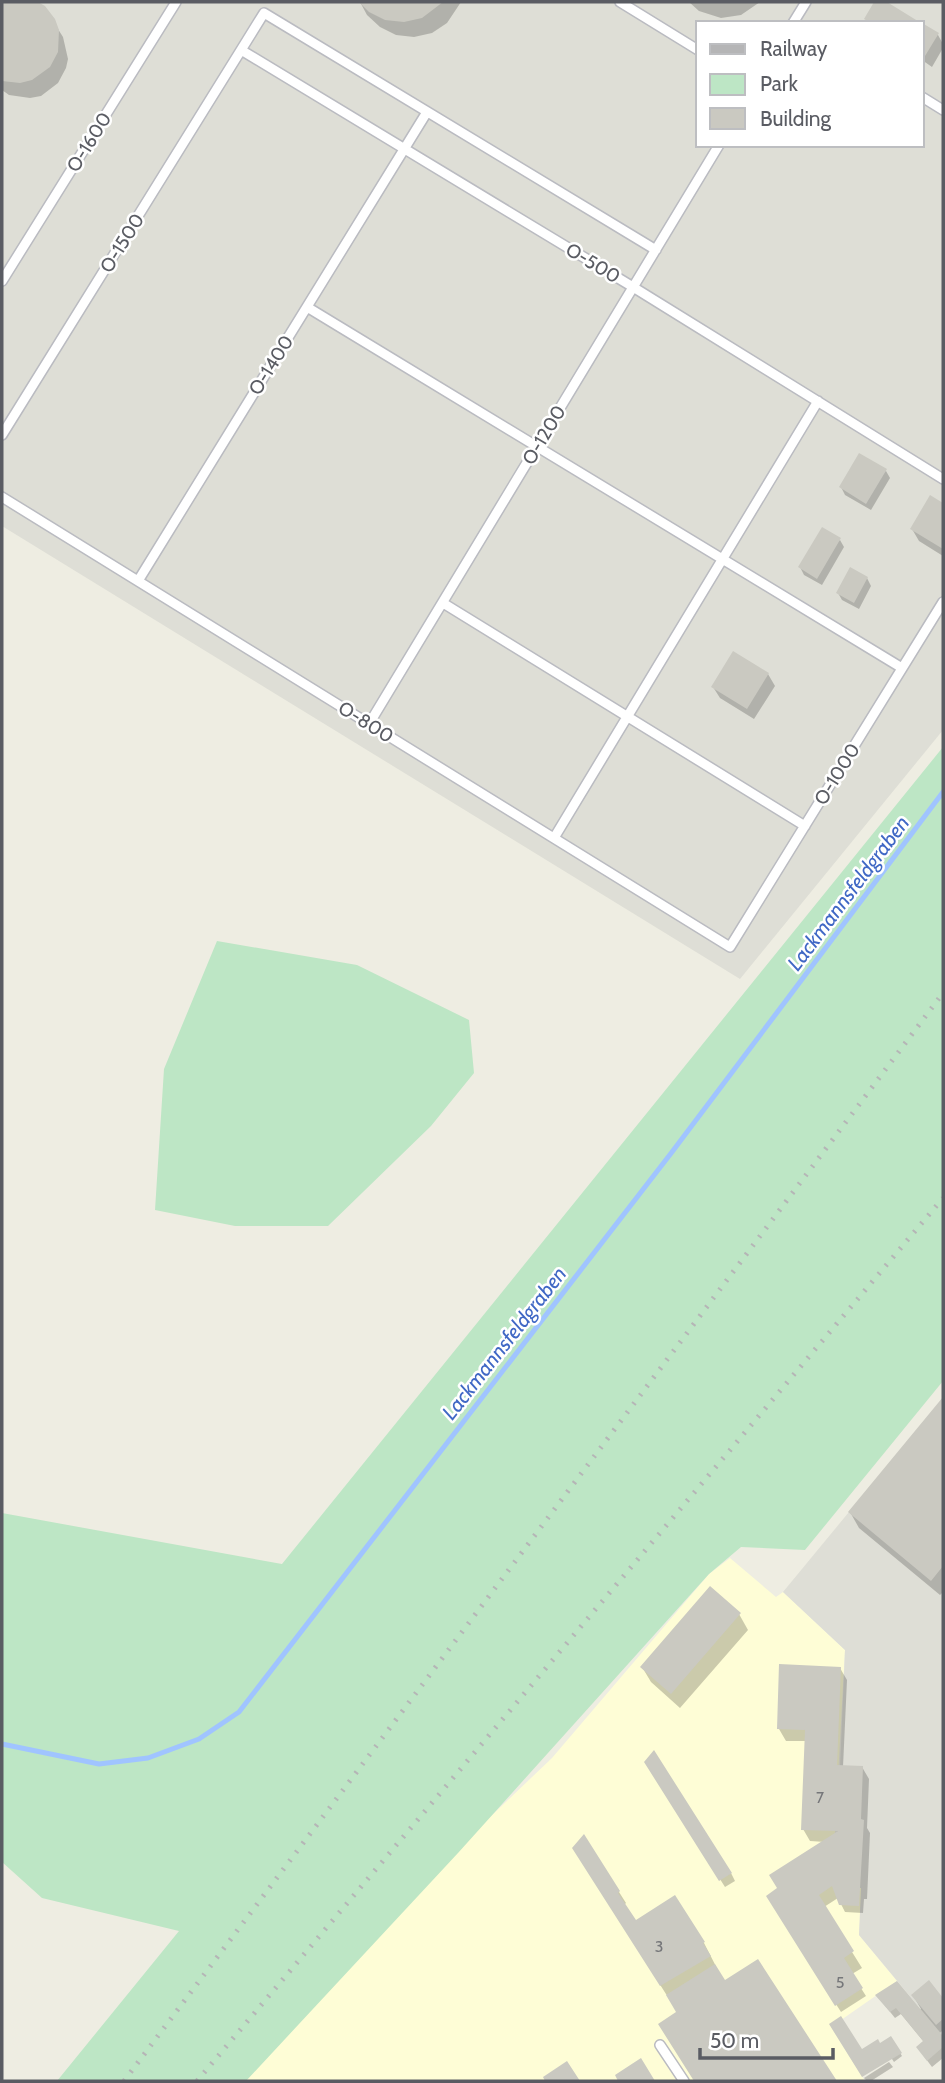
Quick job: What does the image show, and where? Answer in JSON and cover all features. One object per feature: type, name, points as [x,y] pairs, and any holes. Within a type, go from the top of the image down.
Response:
[{"type":"lane","name":"O-1600","points":[[2,281],[176,2]]},
{"type":"lane","points":[[620,2],[696,49]]},
{"type":"lane","points":[[797,21],[806,2]]},
{"type":"lane","name":"O-1500","points":[[2,435],[264,13],[427,112]]},
{"type":"lane","name":"O-500","points":[[241,50],[943,478]]},
{"type":"lane","points":[[924,98],[943,110]]},
{"type":"lane","points":[[427,112],[656,250]]},
{"type":"lane","name":"O-1400","points":[[138,581],[427,112]]},
{"type":"lane","name":"O-1200","points":[[369,724],[718,147]]},
{"type":"lane","points":[[307,307],[902,668]]},
{"type":"lane","points":[[554,838],[818,401]]},
{"type":"lane","name":"O-800","points":[[2,497],[730,947]]},
{"type":"lane","name":"O-1000","points":[[730,947],[943,602]]},
{"type":"lane","points":[[443,603],[805,826]]},
{"type":"lane","points":[[660,2045],[684,2081]]},
{"type":"shaded area","points":[[2,2],[943,2],[943,730],[740,979],[2,526]]},
{"type":"shaded area","points":[[943,1398],[943,2036],[859,1935],[861,1888],[835,1885],[845,1650],[783,1592]]},
{"type":"shaded area","points":[[730,1558],[776,1597],[783,1592],[845,1650],[832,1886],[862,1888],[859,1935],[897,1981],[831,2027],[865,2081],[231,2081],[302,1996],[552,1758],[709,1574]]},
{"type":"green space","points":[[943,747],[943,1381],[805,1550],[741,1547],[709,1574],[458,1853],[246,2081],[57,2081],[179,1931],[42,1898],[2,1862],[2,1513],[282,1564]]},
{"type":"green space","points":[[217,941],[357,965],[469,1020],[474,1073],[431,1126],[328,1226],[235,1226],[155,1210],[164,1069]]},
{"type":"building","points":[[2,2],[38,2],[45,6],[55,19],[59,30],[58,52],[50,67],[32,80],[20,83],[2,81]]},
{"type":"building","points":[[359,2],[443,2],[422,18],[404,22],[385,20],[369,12]]},
{"type":"building","points":[[874,2],[887,2],[918,21],[868,21],[864,19]]},
{"type":"building","points":[[924,24],[939,33],[924,55]]},
{"type":"building","points":[[859,453],[887,469],[866,504],[839,487]]},
{"type":"building","points":[[930,495],[943,503],[943,549],[910,529]]},
{"type":"building","points":[[822,527],[841,538],[817,579],[798,567]]},
{"type":"building","points":[[850,567],[868,577],[854,603],[836,593]]},
{"type":"building","points":[[733,651],[769,673],[747,709],[711,687]]},
{"type":"building","points":[[943,1397],[943,1566],[931,1581],[848,1512]]},
{"type":"building","points":[[710,1586],[741,1613],[671,1694],[640,1667]]},
{"type":"building","points":[[779,1664],[841,1667],[837,1765],[863,1766],[861,1819],[864,1820],[859,1906],[839,1905],[832,1886],[819,1895],[854,1951],[844,1958],[863,1988],[835,2006],[766,1896],[777,1888],[769,1875],[838,1831],[801,1830],[805,1730],[777,1729]]},
{"type":"building","points":[[654,1750],[732,1873],[719,1881],[644,1762]]},
{"type":"building","points":[[584,1834],[636,1920],[675,1895],[711,1956],[660,1986],[572,1848]]},
{"type":"building","points":[[758,1959],[837,2081],[694,2081],[658,2024],[676,2012],[666,1995],[715,1964],[725,1980]]},
{"type":"building","points":[[929,1980],[943,1998],[943,2019],[936,2025],[911,1995]]},
{"type":"building","points":[[897,1981],[943,2036],[943,2047],[927,2061],[916,2047],[923,2041],[896,2008],[890,2012],[875,1995]]},
{"type":"building","points":[[841,2016],[862,2049],[878,2039],[880,2043],[891,2036],[902,2053],[862,2077],[829,2024]]},
{"type":"building","points":[[641,2058],[655,2081],[618,2081],[615,2075]]},
{"type":"building","points":[[567,2061],[580,2081],[545,2081],[543,2077]]},
{"type":"waterway","name":"Lackmannsfeldgraben","points":[[2,1744],[99,1764],[148,1758],[199,1739],[239,1712],[672,1152],[943,792]]},
{"type":"railway","points":[[124,2081],[943,993]]},
{"type":"railway","points":[[197,2081],[943,1198]]}]
